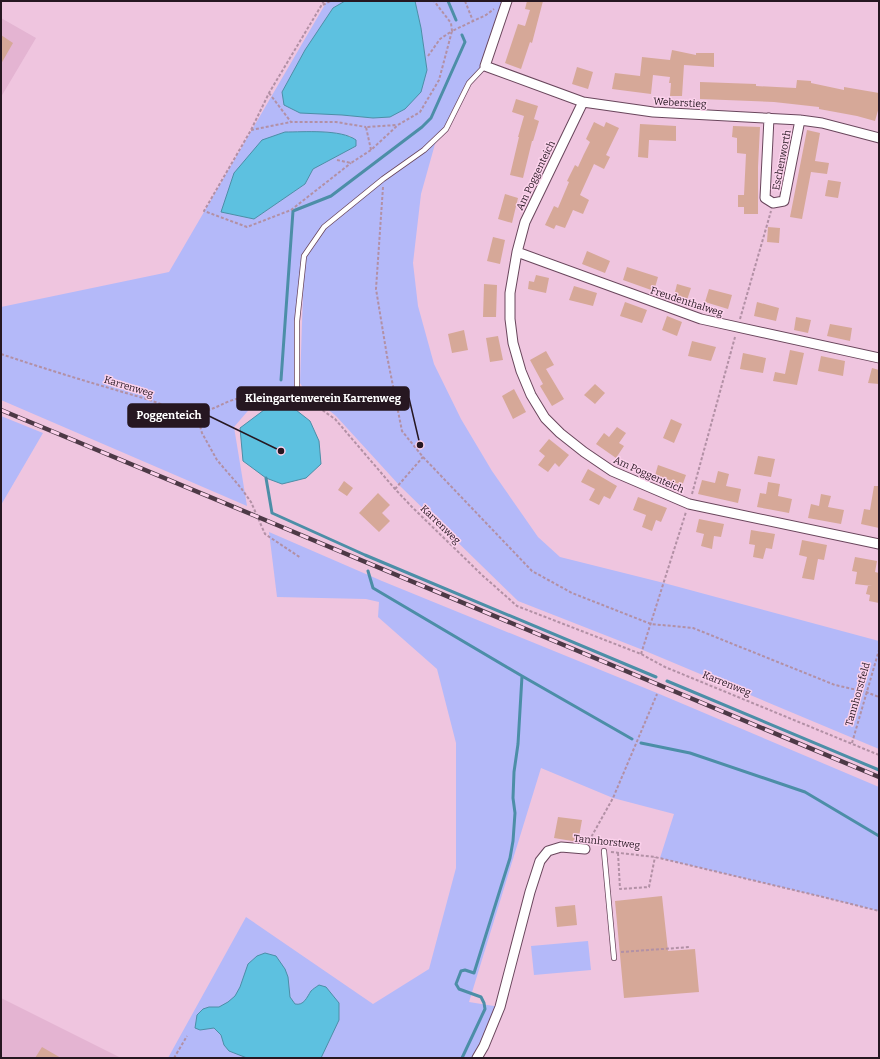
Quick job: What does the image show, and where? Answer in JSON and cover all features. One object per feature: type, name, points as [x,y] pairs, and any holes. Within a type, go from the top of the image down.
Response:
[{"type":"street","points":[[485,66],[507,1]]},
{"type":"street","name":"Weberstieg","points":[[485,66],[583,102],[653,112],[800,120],[822,123],[879,138]]},
{"type":"street","name":"Am Poggenteich","points":[[583,102],[525,222],[516,252],[510,293],[510,319],[513,343],[521,371],[531,395],[545,418],[560,433],[584,452],[612,471],[689,504],[879,544]]},
{"type":"street","name":"Eschenworth","points":[[769,118],[765,198],[773,203],[784,201],[800,120]]},
{"type":"street","name":"Freudenthalweg","points":[[516,252],[701,319],[879,358]]},
{"type":"street","name":"Tannhorstweg","points":[[477,1058],[484,1046],[500,1007],[530,892],[540,861],[548,851],[561,847],[585,849]]},
{"type":"lane","points":[[296,392],[297,321],[304,256],[324,226],[383,179],[424,150],[446,129],[469,83],[485,66]]},
{"type":"lane","points":[[604,851],[614,955]]},
{"type":"path","points":[[324,1],[270,93],[251,130],[204,211],[247,227],[291,210],[351,163],[371,150],[398,125],[420,112],[439,80],[452,31],[451,23],[434,1]]},
{"type":"path","points":[[322,6],[330,1]]},
{"type":"path","points":[[465,1],[473,22]]},
{"type":"path","points":[[428,56],[440,39],[452,31],[486,15],[501,3],[507,1]]},
{"type":"path","points":[[270,93],[291,122]]},
{"type":"path","points":[[251,130],[291,122],[336,122],[366,127],[398,125]]},
{"type":"path","points":[[366,127],[371,150]]},
{"type":"path","points":[[337,160],[351,163]]},
{"type":"path","points":[[383,179],[376,289],[387,356],[402,431],[422,457],[532,571],[572,593],[651,624],[693,628],[835,684],[879,697]]},
{"type":"path","points":[[641,654],[689,504],[773,203]]},
{"type":"path","name":"Karrenweg","points":[[1,354],[57,373],[183,411],[208,411],[229,401],[248,396],[266,393],[296,392],[335,419],[395,490],[482,575],[517,606],[641,654],[665,667],[879,755]]},
{"type":"path","points":[[196,412],[202,433],[217,460],[251,502],[265,534],[301,558]]},
{"type":"path","points":[[395,490],[422,457]]},
{"type":"path","name":"Tannhorstfeld","points":[[852,743],[879,650]]},
{"type":"path","points":[[585,849],[613,798],[657,694]]},
{"type":"path","name":"Tannhorstweg","points":[[604,851],[655,857],[879,911]]},
{"type":"path","points":[[618,853],[620,889],[649,888],[655,857]]},
{"type":"path","points":[[614,955],[690,947]]},
{"type":"path","points":[[174,1058],[186,1036]]},
{"type":"shaded area","points":[[327,1],[345,1],[333,8],[305,50],[282,92],[342,115],[373,118],[427,70],[421,28],[415,1],[507,1],[485,66],[469,83],[446,129],[435,144],[421,194],[413,263],[418,306],[434,364],[461,419],[492,471],[538,537],[560,557],[664,583],[879,641],[879,749],[643,650],[518,601],[400,486],[336,416],[305,391],[300,383],[304,264],[297,321],[296,389],[265,391],[234,427],[247,506],[1,400],[1,307],[169,272]],"holes":[[[285,132],[324,132],[351,136],[356,146],[313,169],[305,184],[254,219],[222,212],[234,173]]]},
{"type":"shaded area","points":[[345,1],[415,1],[421,28],[427,70],[421,92],[405,109],[390,117],[373,118],[300,113],[284,105],[282,92],[305,50],[333,8]]},
{"type":"shaded area","points":[[1,18],[36,38],[1,97]]},
{"type":"shaded area","points":[[285,132],[322,132],[341,134],[356,140],[356,146],[313,169],[305,184],[254,219],[221,212],[234,173],[262,140]]},
{"type":"shaded area","points":[[280,408],[296,410],[310,421],[319,441],[321,464],[306,478],[282,484],[266,478],[243,461],[240,428],[264,410]]},
{"type":"shaded area","points":[[1,416],[43,433],[1,505]]},
{"type":"shaded area","points":[[269,532],[382,581],[657,693],[879,787],[879,911],[660,858],[674,814],[613,798],[541,768],[469,1002],[500,1007],[477,1058],[168,1058],[246,917],[373,1004],[429,969],[456,868],[456,743],[437,669],[378,617],[379,602],[366,599],[277,597]]},
{"type":"shaded area","points":[[588,941],[591,970],[534,975],[531,946]]},
{"type":"shaded area","points":[[265,953],[276,956],[285,969],[288,977],[290,997],[295,1004],[301,1004],[311,991],[319,985],[326,987],[339,1003],[339,1020],[321,1058],[247,1058],[229,1051],[224,1045],[221,1035],[214,1028],[200,1030],[195,1028],[197,1015],[203,1009],[209,1007],[219,1007],[235,996],[240,987],[248,964],[257,956]]},
{"type":"shaded area","points":[[1,998],[121,1058],[1,1058]]},
{"type":"building","points":[[527,1],[543,1],[532,43],[530,42],[521,69],[505,63],[518,24],[525,26],[530,10],[525,9]]},
{"type":"building","points":[[1,35],[13,43],[1,64]]},
{"type":"building","points":[[672,50],[696,55],[696,53],[714,53],[714,67],[684,65],[682,96],[670,96],[670,77],[653,75],[651,94],[612,89],[615,73],[640,76],[642,57],[670,60]]},
{"type":"building","points":[[577,67],[593,72],[588,89],[572,84]]},
{"type":"building","points":[[797,80],[811,81],[811,83],[844,90],[844,87],[879,93],[879,107],[875,121],[819,109],[819,107],[774,102],[700,99],[700,82],[756,84],[756,86],[796,88]]},
{"type":"building","points":[[516,99],[538,106],[534,119],[539,121],[532,141],[523,178],[510,175],[524,116],[512,112]]},
{"type":"building","points":[[594,122],[604,127],[606,122],[619,128],[606,155],[610,157],[604,169],[594,164],[580,195],[589,200],[583,214],[573,210],[565,228],[556,225],[554,229],[545,225],[554,206],[558,208],[569,182],[567,181],[575,165],[578,167],[590,142],[586,139]]},
{"type":"building","points":[[640,124],[676,126],[676,141],[649,140],[648,158],[638,157]]},
{"type":"building","points":[[733,126],[760,127],[758,214],[744,214],[744,207],[738,207],[738,195],[744,195],[746,154],[737,153],[737,138],[732,137]]},
{"type":"building","points":[[807,130],[820,133],[815,161],[829,163],[827,174],[811,172],[802,219],[790,217]]},
{"type":"building","points":[[828,180],[841,182],[838,198],[825,196]]},
{"type":"building","points":[[505,194],[518,198],[512,223],[498,219]]},
{"type":"building","points":[[768,227],[780,228],[779,243],[767,242]]},
{"type":"building","points":[[493,237],[505,240],[500,264],[487,261]]},
{"type":"building","points":[[587,251],[610,261],[605,273],[582,264]]},
{"type":"building","points":[[627,267],[658,277],[654,291],[623,280]]},
{"type":"building","points":[[536,275],[549,278],[546,293],[528,289],[529,281],[534,282]]},
{"type":"building","points":[[484,284],[497,285],[496,317],[483,317]]},
{"type":"building","points":[[677,284],[691,288],[687,300],[674,296]]},
{"type":"building","points":[[574,286],[597,293],[593,306],[569,300]]},
{"type":"building","points":[[709,289],[732,295],[728,309],[705,302]]},
{"type":"building","points":[[625,302],[647,310],[642,323],[620,316]]},
{"type":"building","points":[[757,302],[779,308],[776,321],[754,316]]},
{"type":"building","points":[[667,316],[682,322],[677,336],[662,330]]},
{"type":"building","points":[[796,317],[811,320],[808,333],[794,330]]},
{"type":"building","points":[[830,324],[852,328],[850,341],[827,336]]},
{"type":"building","points":[[464,330],[468,350],[452,353],[448,334]]},
{"type":"building","points":[[498,336],[503,360],[490,362],[486,338]]},
{"type":"building","points":[[692,341],[716,347],[711,361],[688,356]]},
{"type":"building","points":[[790,350],[804,353],[797,385],[773,381],[775,372],[785,374]]},
{"type":"building","points":[[546,351],[554,365],[546,369],[564,399],[552,406],[540,386],[543,384],[530,360]]},
{"type":"building","points":[[743,353],[766,358],[763,373],[740,369]]},
{"type":"building","points":[[821,356],[845,361],[843,376],[818,371]]},
{"type":"building","points":[[872,368],[879,370],[879,384],[868,383]]},
{"type":"building","points":[[595,384],[605,393],[595,404],[584,395]]},
{"type":"building","points":[[514,389],[526,412],[513,419],[502,396]]},
{"type":"building","points":[[671,419],[682,424],[674,443],[663,438]]},
{"type":"building","points":[[617,427],[626,433],[619,443],[624,446],[616,458],[596,444],[604,433],[609,437]]},
{"type":"building","points":[[549,439],[569,455],[559,467],[555,463],[548,472],[538,465],[545,456],[539,451]]},
{"type":"building","points":[[758,456],[775,459],[771,477],[754,474]]},
{"type":"building","points":[[658,465],[686,475],[681,489],[654,479]]},
{"type":"building","points":[[588,469],[617,486],[610,499],[604,496],[599,505],[589,500],[595,489],[581,482]]},
{"type":"building","points":[[718,471],[729,474],[726,486],[741,489],[738,503],[698,494],[702,480],[715,483]]},
{"type":"building","points":[[344,481],[353,488],[347,496],[338,490]]},
{"type":"building","points":[[768,482],[780,484],[778,496],[792,499],[789,513],[757,507],[760,493],[766,494]]},
{"type":"building","points":[[874,486],[879,486],[879,528],[861,524],[864,509],[870,510]]},
{"type":"building","points":[[378,493],[390,505],[382,513],[390,521],[379,532],[359,513]]},
{"type":"building","points":[[821,494],[831,496],[828,507],[844,510],[841,524],[808,518],[811,504],[819,506]]},
{"type":"building","points":[[638,497],[667,508],[661,522],[656,520],[652,531],[642,527],[646,515],[633,510]]},
{"type":"building","points":[[699,519],[724,524],[721,537],[714,536],[712,549],[701,546],[704,534],[696,532]]},
{"type":"building","points":[[751,530],[775,534],[772,549],[766,548],[763,559],[753,557],[755,545],[749,544]]},
{"type":"building","points":[[802,540],[827,545],[824,560],[818,559],[814,580],[802,578],[807,557],[799,555]]},
{"type":"building","points":[[855,557],[877,561],[875,572],[879,573],[879,603],[869,601],[870,595],[866,594],[868,586],[872,586],[855,584],[857,572],[852,571]]},
{"type":"building","points":[[558,817],[582,820],[578,842],[554,838]]},
{"type":"building","points":[[662,896],[668,951],[695,949],[699,992],[624,998],[615,901]]},
{"type":"building","points":[[575,905],[577,925],[557,927],[555,907]]},
{"type":"building","points":[[42,1047],[61,1058],[35,1058]]},
{"type":"waterway","points":[[448,1],[456,20]]},
{"type":"waterway","points":[[281,380],[293,211],[331,196],[422,127],[431,118],[465,42],[462,35]]},
{"type":"waterway","points":[[266,478],[272,513],[365,555],[656,677]]},
{"type":"waterway","points":[[368,571],[373,588],[632,739]]},
{"type":"waterway","points":[[462,1058],[485,1009],[481,997],[459,989],[456,984],[461,971],[465,970],[474,973],[510,858],[515,813],[513,798],[514,772],[518,744],[522,676]]},
{"type":"waterway","points":[[667,681],[879,770]]},
{"type":"waterway","points":[[641,743],[690,753],[805,792],[879,836]]},
{"type":"railway","points":[[1,410],[879,777]]},
{"type":"place","name":"Kleingartenverein Karrenweg","points":[[420,445]]},
{"type":"place","name":"Poggenteich","points":[[281,451]]}]
